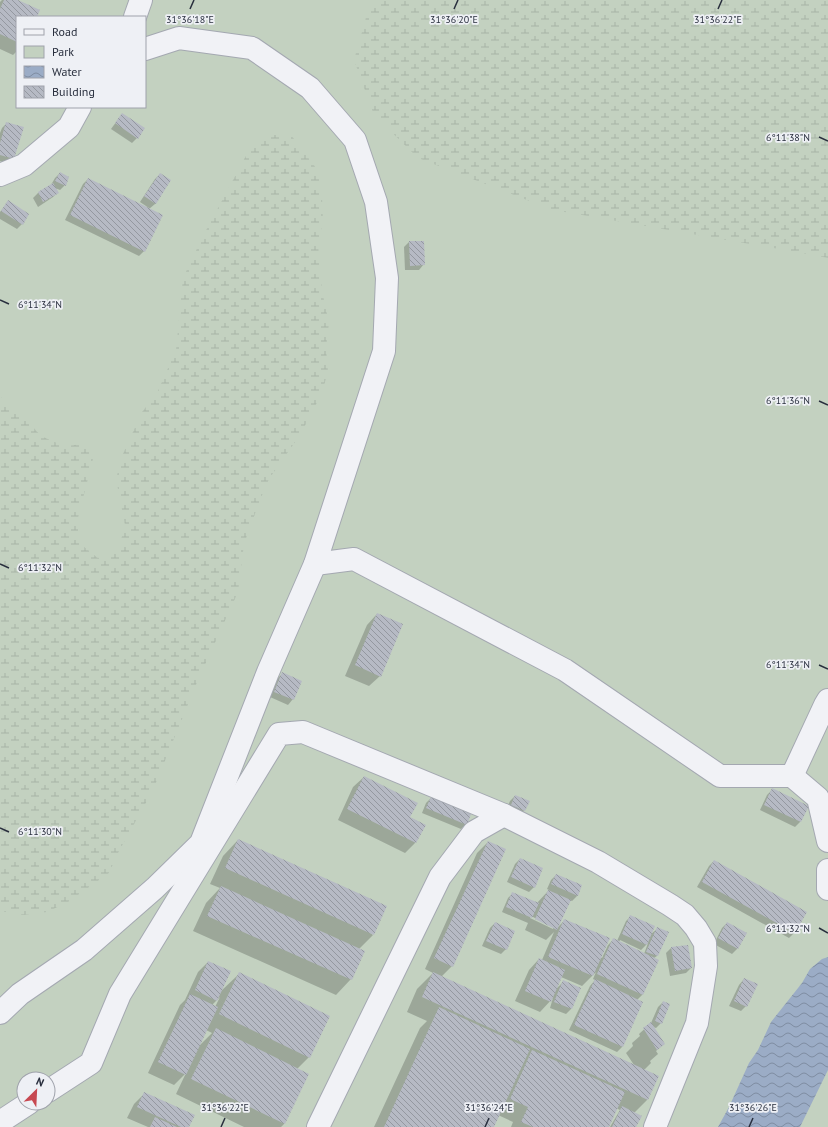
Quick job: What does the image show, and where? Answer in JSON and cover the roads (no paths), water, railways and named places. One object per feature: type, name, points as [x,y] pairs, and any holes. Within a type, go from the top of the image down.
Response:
[{"type":"street","points":[[135,16],[141,0]]},
{"type":"street","points":[[0,1013],[10,993],[84,950],[155,888],[201,843],[268,672],[315,564],[384,351],[387,278],[376,202],[355,140],[310,88],[252,48],[179,38],[146,49]]},
{"type":"street","points":[[0,175],[24,165],[69,127],[79,108]]},
{"type":"street","points":[[315,564],[354,559],[565,670],[720,776],[792,776],[818,798],[828,841]]},
{"type":"street","points":[[792,776],[828,700]]},
{"type":"street","points":[[56,1086],[91,1063],[120,994],[279,734],[303,732],[504,815],[598,862],[685,915],[696,928],[705,943],[706,966],[697,1023],[655,1127]]},
{"type":"street","points":[[318,1127],[440,877],[474,832],[504,815]]},
{"type":"street","points":[[828,870],[828,889]]},
{"type":"street","points":[[0,1122],[17,1111]]},
{"type":"water","points":[[828,957],[828,1070],[800,1127],[718,1127],[771,1022],[802,983],[810,969],[822,959]]}]
